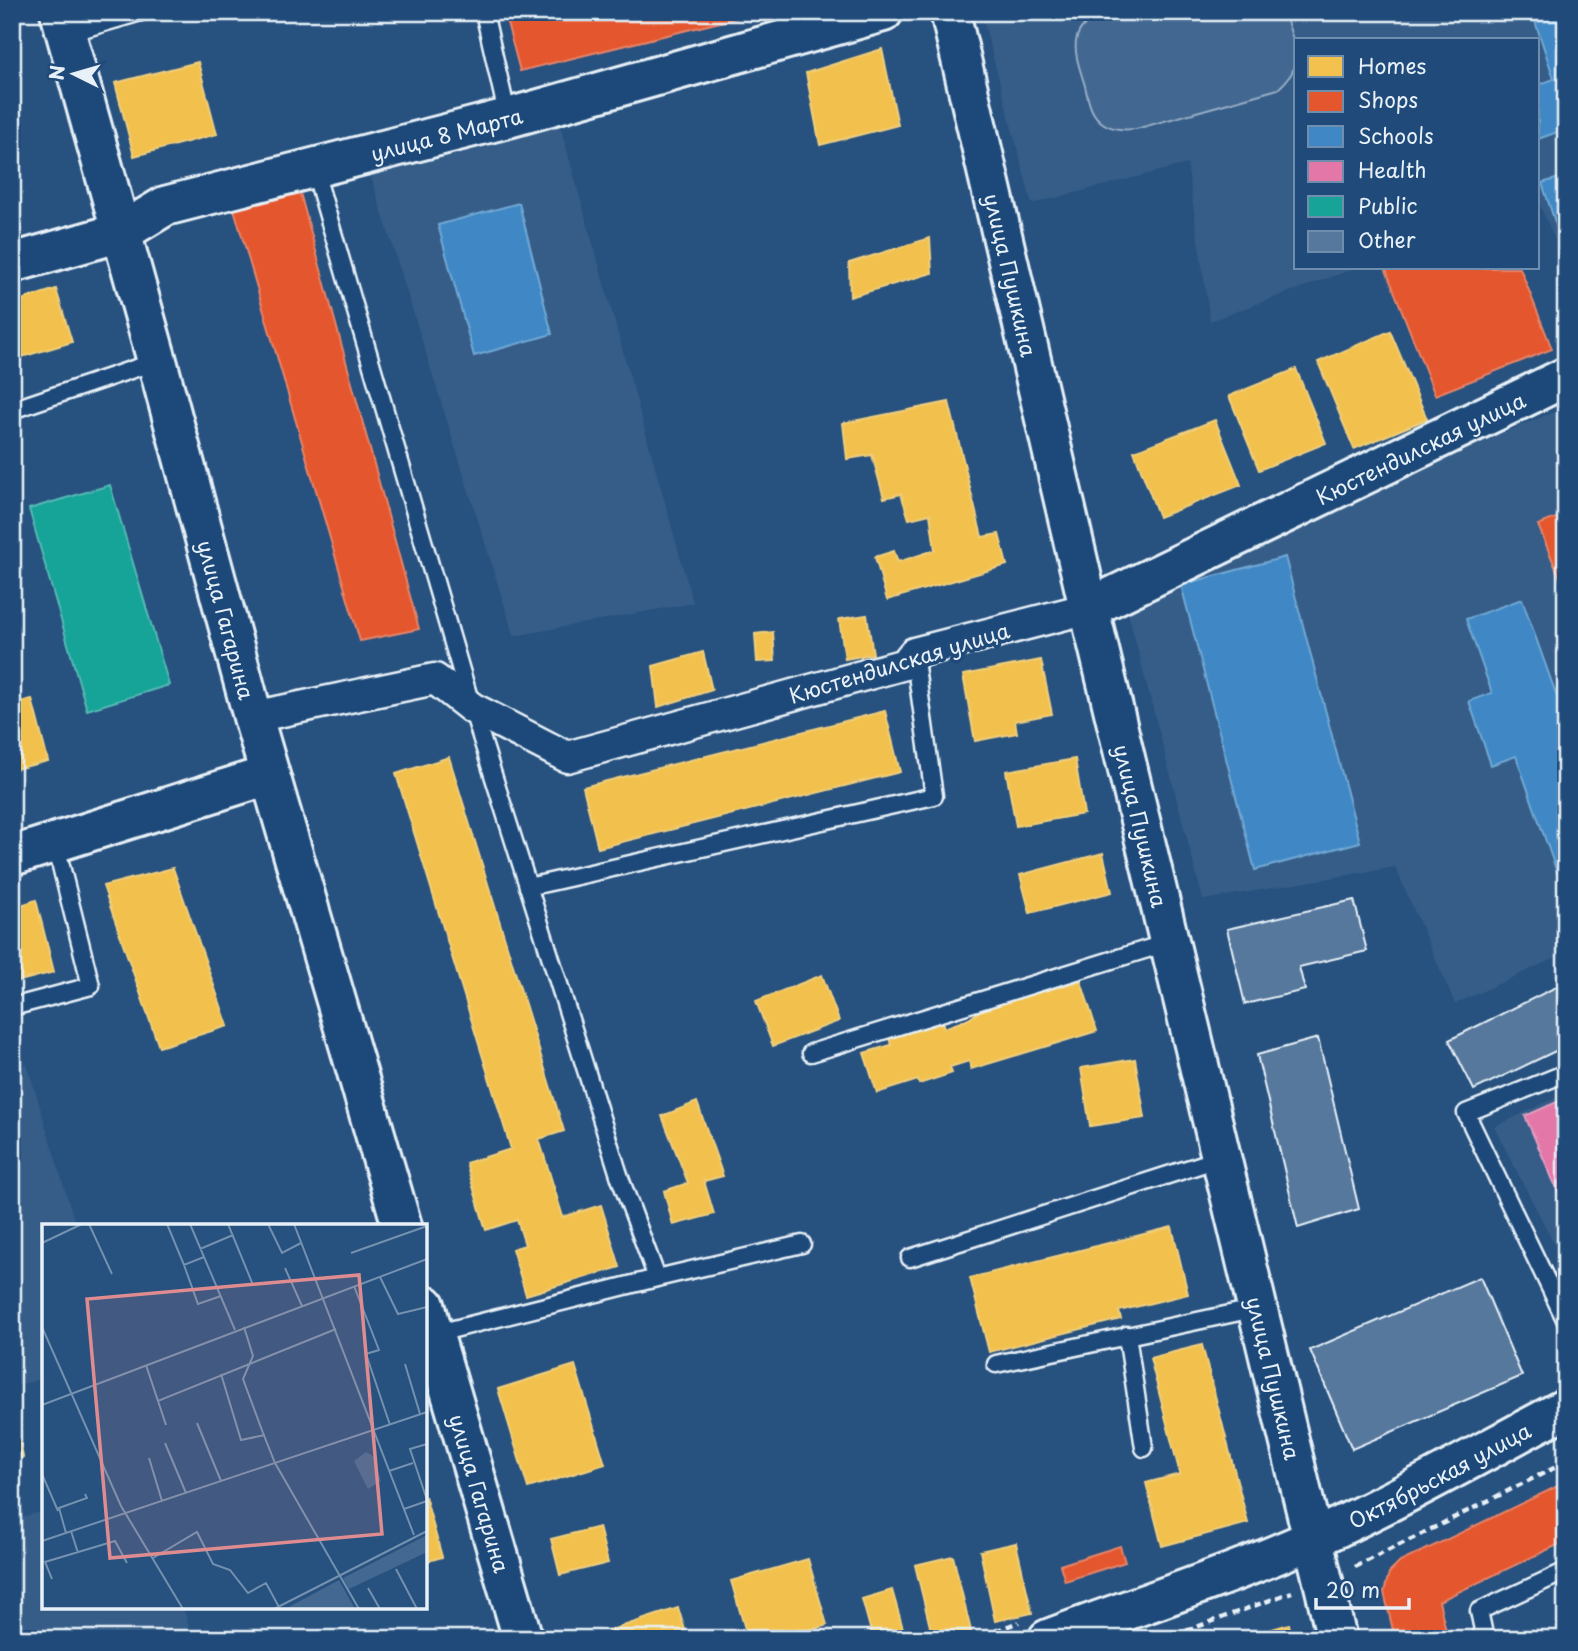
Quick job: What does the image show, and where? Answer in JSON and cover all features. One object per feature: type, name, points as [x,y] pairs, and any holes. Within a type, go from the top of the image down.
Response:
[{"type":"street","name":"улица 8 Марта","points":[[12,263],[122,232],[165,206],[508,118],[883,12]]},
{"type":"street","name":"улица Пушкина","points":[[950,12],[1089,608],[1336,1639]]},
{"type":"street","name":"улица Гагарина","points":[[63,23],[269,775],[401,1224]]},
{"type":"street","name":"Кюстендилская улица","points":[[253,718],[435,679],[472,708],[567,757],[905,664],[914,653],[1089,608],[1566,377]]},
{"type":"street","points":[[12,856],[269,775]]},
{"type":"street","name":"улица Гагарина","points":[[429,1320],[523,1639]]},
{"type":"street","name":"Октябрьская улица","points":[[1312,1539],[1409,1473],[1566,1390]]},
{"type":"street","name":"Октябрьская улица","points":[[1048,1639],[1312,1539],[1359,1518],[1566,1408]]},
{"type":"lane","points":[[63,23],[141,12]]},
{"type":"lane","points":[[484,12],[508,118]]},
{"type":"lane","points":[[314,168],[472,708],[620,1178],[657,1278]]},
{"type":"lane","points":[[12,410],[157,361]]},
{"type":"lane","points":[[528,887],[934,796],[914,653]]},
{"type":"lane","points":[[12,1007],[91,986],[55,842]]},
{"type":"lane","points":[[811,1053],[1170,942]]},
{"type":"lane","points":[[1566,1073],[1466,1113],[1566,1321]]},
{"type":"lane","points":[[910,1258],[1222,1157]]},
{"type":"lane","points":[[429,1320],[657,1278],[802,1244]]},
{"type":"lane","points":[[996,1364],[1258,1308]]},
{"type":"lane","points":[[1127,1335],[1144,1448]]},
{"type":"lane","points":[[1485,1639],[1479,1611],[1566,1571]]},
{"type":"path","points":[[1164,1639],[1345,1572],[1566,1462]]},
{"type":"shaded area","points":[[981,12],[1566,12],[1566,265],[1540,206],[1540,38],[1294,38],[1294,270],[1350,270],[1210,321],[1187,164],[1032,204]]},
{"type":"shaded area","points":[[1104,12],[1284,12],[1294,44],[1294,68],[1278,89],[1136,129],[1113,128],[1100,121],[1092,109],[1078,63],[1078,35],[1091,19]]},
{"type":"shaded area","points":[[558,118],[693,603],[514,636],[370,174]]},
{"type":"shaded area","points":[[1566,407],[1566,953],[1455,1004],[1395,867],[1203,900],[1122,590]]},
{"type":"shaded area","points":[[27,1064],[75,1224],[42,1224],[42,1379],[12,1387],[12,1068]]},
{"type":"shaded area","points":[[1566,1093],[1566,1267],[1494,1127]]},
{"type":"shaded area","points":[[42,1512],[42,1609],[184,1609],[193,1639],[12,1639],[12,1520]]},
{"type":"building: Homes","points":[[882,49],[898,125],[820,145],[806,73]]},
{"type":"building: Homes","points":[[198,62],[217,134],[134,156],[115,83]]},
{"type":"building: Homes","points":[[930,238],[932,273],[850,297],[849,263]]},
{"type":"building: Homes","points":[[56,289],[72,342],[12,360],[12,303]]},
{"type":"building: Homes","points":[[1390,331],[1427,419],[1354,449],[1318,362]]},
{"type":"building: Homes","points":[[1296,369],[1326,443],[1259,470],[1229,396]]},
{"type":"building: Homes","points":[[949,402],[982,537],[999,534],[1007,565],[887,600],[875,557],[894,551],[898,562],[935,550],[930,514],[909,519],[901,494],[884,498],[872,455],[847,459],[843,423]]},
{"type":"building: Homes","points":[[1215,420],[1241,485],[1159,517],[1134,451]]},
{"type":"building: Homes","points":[[867,615],[873,654],[845,659],[839,619]]},
{"type":"building: Homes","points":[[773,632],[775,661],[757,662],[755,634]]},
{"type":"building: Homes","points":[[703,652],[712,690],[658,707],[653,666]]},
{"type":"building: Homes","points":[[1041,660],[1052,714],[1015,721],[1017,733],[975,741],[963,675]]},
{"type":"building: Homes","points":[[32,699],[48,761],[12,770],[12,704]]},
{"type":"building: Homes","points":[[885,711],[900,772],[598,848],[583,787]]},
{"type":"building: Homes","points":[[449,757],[564,1131],[539,1139],[563,1217],[601,1205],[620,1267],[526,1295],[512,1249],[525,1245],[517,1220],[486,1230],[466,1163],[511,1149],[396,774]]},
{"type":"building: Homes","points":[[1075,759],[1084,814],[1016,826],[1006,771]]},
{"type":"building: Homes","points":[[1103,853],[1112,892],[1030,913],[1020,875]]},
{"type":"building: Homes","points":[[173,868],[228,1026],[159,1047],[103,886]]},
{"type":"building: Homes","points":[[36,900],[54,972],[12,983],[12,908]]},
{"type":"building: Homes","points":[[822,975],[839,1021],[773,1046],[756,1001]]},
{"type":"building: Homes","points":[[1081,981],[1097,1031],[971,1069],[969,1061],[950,1067],[952,1073],[919,1084],[918,1080],[877,1093],[864,1053],[891,1045],[889,1038],[942,1021],[944,1028],[969,1019],[985,1007]]},
{"type":"building: Homes","points":[[1135,1059],[1145,1118],[1090,1126],[1081,1068]]},
{"type":"building: Homes","points":[[697,1102],[723,1176],[704,1181],[714,1214],[673,1225],[664,1191],[688,1183],[662,1116]]},
{"type":"building: Homes","points":[[1172,1227],[1188,1294],[1119,1311],[1121,1319],[989,1352],[970,1278]]},
{"type":"building: Homes","points":[[1202,1345],[1248,1523],[1162,1546],[1146,1483],[1180,1474],[1150,1358]]},
{"type":"building: Homes","points":[[575,1365],[605,1464],[528,1488],[498,1389]]},
{"type":"building: Homes","points":[[12,1406],[23,1457],[12,1460]]},
{"type":"building: Homes","points":[[427,1503],[442,1557],[427,1561]]},
{"type":"building: Homes","points":[[599,1527],[608,1563],[560,1575],[551,1539]]},
{"type":"building: Homes","points":[[1016,1543],[1032,1613],[995,1621],[980,1551]]},
{"type":"building: Homes","points":[[953,1556],[972,1635],[955,1639],[933,1639],[915,1565]]},
{"type":"building: Homes","points":[[808,1559],[827,1625],[782,1639],[748,1639],[731,1581]]},
{"type":"building: Homes","points":[[892,1590],[906,1639],[873,1639],[862,1599]]},
{"type":"building: Homes","points":[[678,1608],[688,1639],[610,1639],[608,1631]]},
{"type":"building: Homes","points":[[1289,1624],[1293,1639],[1239,1639]]},
{"type":"building: Shops","points":[[534,12],[761,12],[520,71],[506,19]]},
{"type":"building: Shops","points":[[299,189],[419,629],[360,641],[234,209]]},
{"type":"building: Shops","points":[[1386,270],[1521,270],[1552,349],[1435,395]]},
{"type":"building: Shops","points":[[1566,514],[1566,593],[1538,525]]},
{"type":"building: Shops","points":[[1566,1482],[1566,1541],[1439,1601],[1448,1639],[1395,1639],[1384,1592],[1389,1573],[1400,1562]]},
{"type":"building: Shops","points":[[1120,1546],[1125,1562],[1065,1581],[1060,1565]]},
{"type":"building: Schools","points":[[1532,12],[1566,12],[1566,137],[1563,130],[1540,138],[1540,84],[1554,79]]},
{"type":"building: Schools","points":[[1566,176],[1566,255],[1542,183]]},
{"type":"building: Schools","points":[[519,203],[552,334],[474,356],[438,225]]},
{"type":"building: Schools","points":[[1285,557],[1360,842],[1255,870],[1181,585]]},
{"type":"building: Schools","points":[[1522,599],[1566,722],[1566,898],[1516,756],[1491,765],[1469,701],[1492,693],[1466,619]]},
{"type":"building: Health","points":[[1566,1098],[1566,1210],[1525,1116]]},
{"type":"building: Public","points":[[110,485],[169,685],[87,710],[29,509]]},
{"type":"building: Other","points":[[1354,900],[1367,951],[1299,967],[1305,990],[1245,1004],[1227,929]]},
{"type":"building: Other","points":[[1566,982],[1566,1046],[1474,1090],[1449,1040]]},
{"type":"building: Other","points":[[1318,1038],[1359,1209],[1298,1228],[1257,1055]]},
{"type":"building: Other","points":[[1480,1277],[1522,1376],[1352,1449],[1310,1350]]}]
